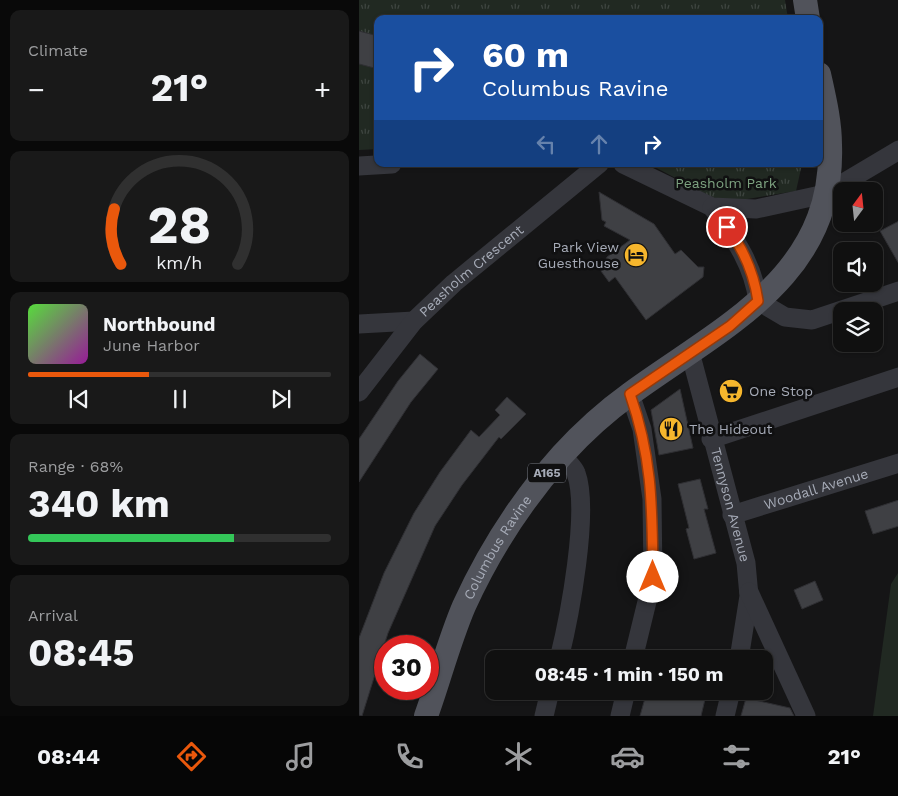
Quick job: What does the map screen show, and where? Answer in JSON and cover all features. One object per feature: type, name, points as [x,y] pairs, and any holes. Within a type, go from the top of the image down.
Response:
[{"type":"main road","points":[[805,0],[807,15]]},
{"type":"main road","name":"A165","points":[[758,301],[789,271],[801,253],[819,214],[825,194],[831,146],[829,122],[823,93]]},
{"type":"main road","name":"Columbus Ravine","points":[[426,716],[463,608],[478,576],[514,515],[562,455],[605,413],[690,352],[730,326],[758,301]]},
{"type":"street","points":[[629,167],[712,207],[756,209],[776,207],[825,194],[898,150]]},
{"type":"street","points":[[359,166],[374,165]]},
{"type":"street","name":"Peasholm Crescent","points":[[359,392],[414,321],[454,284],[595,167]]},
{"type":"street","points":[[712,207],[745,255],[756,286],[758,301],[785,317],[812,320],[898,291]]},
{"type":"street","points":[[359,324],[414,321]]},
{"type":"street","name":"Tennyson Avenue","points":[[690,352],[711,439],[746,563],[748,604],[740,650]]},
{"type":"street","points":[[711,439],[898,377]]},
{"type":"street","points":[[630,394],[642,429],[653,499],[653,577],[635,650]]},
{"type":"street","points":[[561,650],[574,577],[581,494],[576,472],[562,455]]},
{"type":"street","name":"Woodall Avenue","points":[[732,515],[898,464]]},
{"type":"street","points":[[748,589],[806,716]]},
{"type":"street","points":[[544,716],[548,700]]},
{"type":"street","points":[[620,716],[624,700]]},
{"type":"street","points":[[725,716],[729,700]]},
{"type":"green space","points":[[359,0],[785,0],[787,15],[374,15],[374,149],[359,150]]},
{"type":"green space","name":"Peasholm Park","points":[[655,167],[801,167],[796,191],[723,203]]},
{"type":"green space","points":[[898,573],[898,716],[873,716],[891,584]]},
{"type":"building","points":[[359,31],[374,35],[374,68],[359,64]]},
{"type":"building","points":[[599,192],[654,224],[675,254],[681,250],[698,267],[704,267],[703,277],[646,320],[615,277],[609,282],[601,271],[607,257],[630,240],[604,226],[606,222],[602,220]]},
{"type":"building","points":[[899,221],[899,264],[881,232],[883,232],[883,229]]},
{"type":"building","points":[[420,354],[438,369],[411,402],[359,482],[359,439],[398,381]]},
{"type":"building","name":"The Hideout","points":[[680,389],[693,448],[659,455],[651,410]]},
{"type":"building","points":[[507,397],[526,414],[501,439],[499,437],[462,485],[435,526],[387,635],[374,635],[374,678],[362,716],[359,715],[359,638],[384,573],[414,513],[440,472],[471,430],[479,437],[500,415],[495,410]]},
{"type":"building","points":[[700,479],[708,509],[704,509],[716,553],[694,559],[686,529],[689,528],[678,484]]},
{"type":"building","points":[[899,500],[899,526],[873,534],[865,511]]},
{"type":"building","points":[[815,581],[823,600],[802,609],[794,590]]},
{"type":"building","points":[[644,700],[705,700],[701,716],[640,716]]},
{"type":"building","points":[[745,700],[755,700],[790,708],[794,716],[741,716]]},
{"type":"place","name":"Park View Guesthouse","points":[[636,255]]},
{"type":"place","name":"One Stop","points":[[731,391]]},
{"type":"place","name":"The Hideout","points":[[671,429]]},
{"type":"route","points":[[653,577],[653,499],[642,429],[630,394],[730,326],[758,301],[752,270],[737,241],[727,227]]}]
